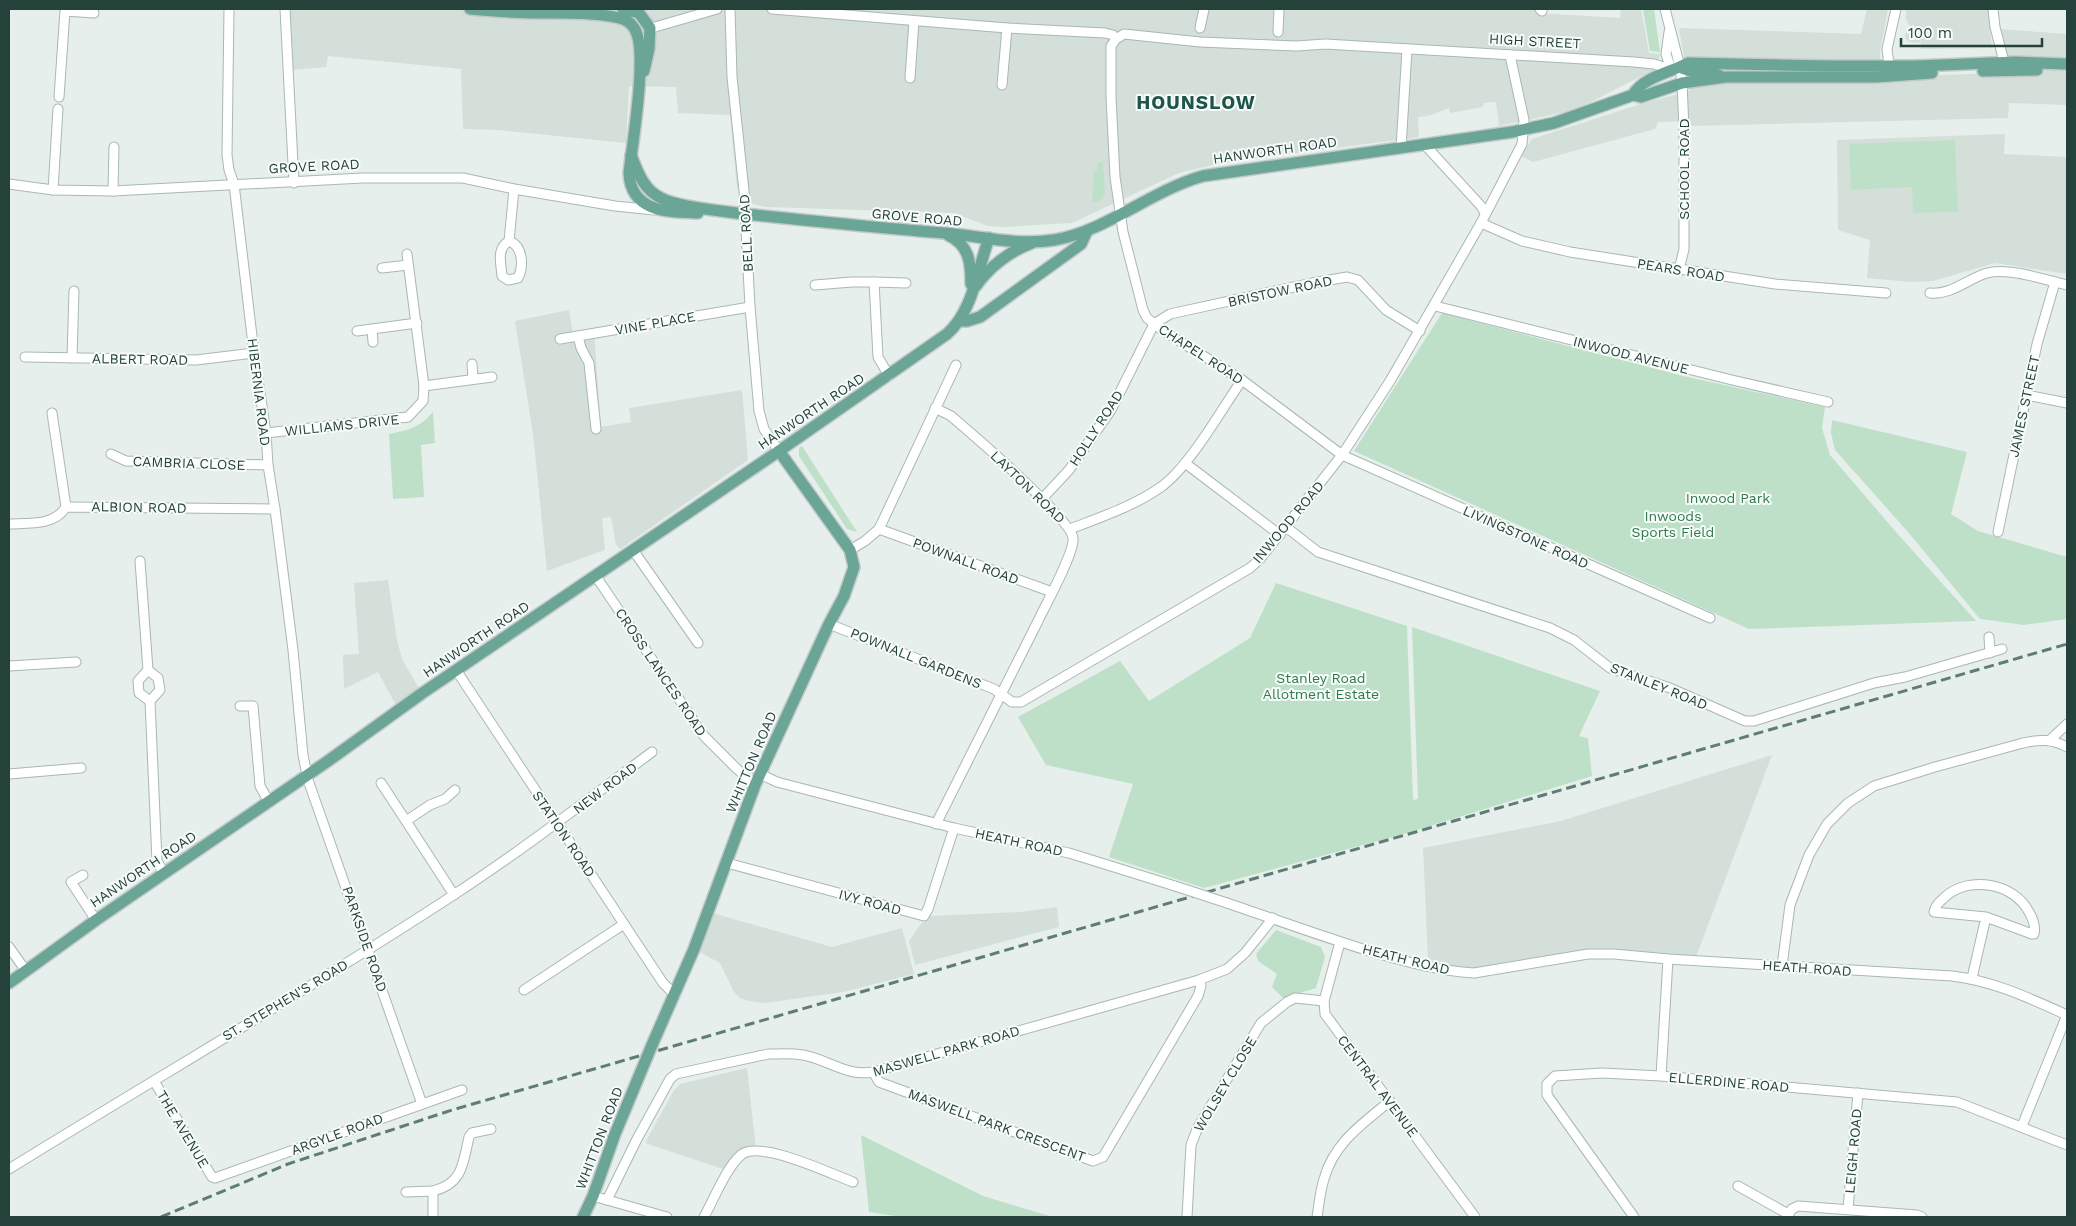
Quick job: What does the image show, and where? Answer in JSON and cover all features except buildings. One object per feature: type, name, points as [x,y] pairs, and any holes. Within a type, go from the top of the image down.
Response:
[{"type":"main road","points":[[470,9],[521,13],[584,14],[624,19],[635,29],[639,41],[639,90]]},
{"type":"main road","points":[[584,14],[623,9],[639,13],[650,28],[648,49],[639,90],[631,155],[630,184],[637,197],[649,206],[670,212],[698,213],[724,211]]},
{"type":"main road","name":"HIGH STREET","points":[[1675,68],[1688,63],[1889,70]]},
{"type":"main road","points":[[2005,66],[2067,64]]},
{"type":"main road","points":[[2005,66],[2067,71]]},
{"type":"main road","name":"HIGH STREET","points":[[1682,83],[1726,77],[2005,66]]},
{"type":"main road","points":[[1675,68],[1688,71],[1710,72],[1726,77]]},
{"type":"main road","name":"HANWORTH ROAD","points":[[960,321],[980,317],[1081,244],[1086,231],[1177,184],[1202,176],[1425,145],[1524,129],[1563,120],[1632,95],[1636,89],[1675,68]]},
{"type":"main road","name":"HANWORTH ROAD","points":[[1632,95],[1641,98],[1682,83]]},
{"type":"main road","points":[[631,155],[642,180],[650,191],[664,200],[724,211]]},
{"type":"main road","name":"GROVE ROAD","points":[[724,211],[838,225],[1036,242],[1071,236],[1086,231]]},
{"type":"main road","points":[[944,234],[957,240],[966,251],[970,268],[971,294]]},
{"type":"main road","points":[[981,280],[989,261],[992,239]]},
{"type":"main road","name":"HANWORTH ROAD","points":[[9,982],[456,670],[779,452],[947,334],[960,321],[992,239]]},
{"type":"main road","name":"HANWORTH ROAD","points":[[971,294],[981,280],[1008,256],[1021,247],[1036,242]]},
{"type":"main road","points":[[779,452],[850,550]]},
{"type":"main road","name":"WHITTON ROAD","points":[[583,1217],[593,1196],[615,1134],[675,995],[758,780],[829,624],[844,596],[854,567],[850,550]]},
{"type":"street","name":"HIBERNIA ROAD","points":[[229,9],[227,155],[229,170],[234,184],[254,354],[266,433],[268,465],[276,509],[293,650],[303,755],[307,774]]},
{"type":"street","points":[[285,9],[294,183]]},
{"type":"street","points":[[655,27],[717,9]]},
{"type":"street","name":"BELL ROAD","points":[[730,9],[732,77],[745,214],[750,307],[759,411],[764,429],[779,452]]},
{"type":"street","points":[[772,9],[1006,28],[1106,32],[1113,35]]},
{"type":"street","points":[[895,19],[896,9]]},
{"type":"street","points":[[1200,28],[1204,9]]},
{"type":"street","points":[[1278,32],[1279,9]]},
{"type":"street","name":"SCHOOL ROAD","points":[[1665,9],[1675,68],[1682,83],[1684,249],[1679,270]]},
{"type":"street","points":[[1889,70],[1888,46],[1896,9]]},
{"type":"street","points":[[1993,9],[1995,27],[2005,66]]},
{"type":"street","points":[[59,96],[65,11],[94,13]]},
{"type":"street","points":[[910,78],[914,21]]},
{"type":"street","points":[[1002,85],[1006,28]]},
{"type":"street","name":"HIGH STREET","points":[[1112,90],[1112,46],[1116,39],[1124,34],[1200,42],[1288,46],[1324,44],[1654,64],[1675,68]]},
{"type":"street","points":[[1401,148],[1407,49]]},
{"type":"street","points":[[1510,55],[1524,120],[1524,129]]},
{"type":"street","name":"CHAPEL ROAD","points":[[1112,90],[1113,151],[1120,213],[1143,310],[1147,318],[1242,380],[1342,456]]},
{"type":"street","points":[[53,190],[58,109]]},
{"type":"street","name":"INWOOD ROAD","points":[[1001,695],[1012,702],[1022,702],[1250,568],[1280,535],[1342,456],[1435,306],[1522,144],[1524,129]]},
{"type":"street","points":[[1425,145],[1481,206],[1485,213]]},
{"type":"street","points":[[113,191],[114,147]]},
{"type":"street","name":"GROVE ROAD","points":[[9,184],[53,190],[113,191],[363,178],[463,178],[618,207],[670,212]]},
{"type":"street","points":[[509,241],[514,189]]},
{"type":"street","points":[[618,207],[637,197]]},
{"type":"street","name":"PEARS ROAD","points":[[1481,223],[1522,241],[1551,248],[1775,284],[1886,293]]},
{"type":"street","name":"WILLIAMS DRIVE","points":[[266,433],[408,417],[423,401],[424,386],[407,254]]},
{"type":"street","points":[[382,268],[408,265]]},
{"type":"street","points":[[1930,293],[1938,294],[1950,291],[1980,275],[1996,271],[2067,284]]},
{"type":"street","name":"BRISTOW ROAD","points":[[1154,324],[1170,314],[1347,277],[1358,280],[1386,310],[1420,331]]},
{"type":"street","points":[[815,286],[852,282],[906,284]]},
{"type":"street","points":[[874,282],[878,357],[889,376]]},
{"type":"street","name":"JAMES STREET","points":[[1998,532],[2037,344],[2055,282]]},
{"type":"street","points":[[72,358],[74,291]]},
{"type":"street","name":"INWOOD AVENUE","points":[[1435,306],[1723,378],[1828,402]]},
{"type":"street","name":"VINE PLACE","points":[[560,338],[750,307]]},
{"type":"street","points":[[357,331],[417,323]]},
{"type":"street","name":"HOLLY ROAD","points":[[1042,499],[1069,470],[1111,410],[1154,324]]},
{"type":"street","points":[[372,330],[373,342]]},
{"type":"street","points":[[578,336],[581,348],[589,363],[596,429]]},
{"type":"street","name":"ALBERT ROAD","points":[[25,357],[196,360],[254,354]]},
{"type":"street","points":[[472,364],[473,379]]},
{"type":"street","points":[[850,550],[865,542],[879,529],[956,365]]},
{"type":"street","points":[[424,386],[492,377]]},
{"type":"street","points":[[1070,529],[1133,503],[1162,486],[1185,463],[1242,380]]},
{"type":"street","points":[[2026,395],[2067,403]]},
{"type":"street","name":"LAYTON ROAD","points":[[935,408],[944,411],[964,427],[1042,499],[1070,529],[1074,539],[1052,592],[1001,695]]},
{"type":"street","points":[[9,524],[46,522],[60,515],[66,507],[52,413]]},
{"type":"street","name":"CAMBRIA CLOSE","points":[[111,454],[126,461],[268,465]]},
{"type":"street","name":"LIVINGSTONE ROAD","points":[[1342,456],[1710,618]]},
{"type":"street","points":[[1185,463],[1280,535]]},
{"type":"street","name":"ALBION ROAD","points":[[66,507],[276,509]]},
{"type":"street","name":"STANLEY ROAD","points":[[1286,527],[1318,552],[1550,628],[1574,640],[1610,668],[1670,688],[1745,721],[1754,721],[1874,683],[1905,678],[2002,649]]},
{"type":"street","name":"POWNALL ROAD","points":[[879,529],[1052,592]]},
{"type":"street","points":[[633,550],[698,643]]},
{"type":"street","points":[[140,561],[148,670],[138,681],[139,693],[150,701]]},
{"type":"street","name":"CROSS LANCES ROAD","points":[[595,575],[704,736],[737,770],[758,780]]},
{"type":"street","name":"POWNALL GARDENS","points":[[829,624],[954,672],[994,689],[1001,695]]},
{"type":"street","points":[[1989,637],[1990,653]]},
{"type":"street","points":[[9,666],[76,662]]},
{"type":"street","points":[[148,670],[158,678],[160,690],[150,701],[157,861],[164,874]]},
{"type":"street","name":"STATION ROAD","points":[[456,670],[663,983],[675,995]]},
{"type":"street","points":[[936,824],[1001,695]]},
{"type":"street","points":[[240,706],[253,706],[260,786],[269,802]]},
{"type":"street","points":[[2050,740],[2067,724]]},
{"type":"street","points":[[1782,966],[1790,905],[1809,854],[1827,824],[1848,803],[1874,786],[1935,767],[2037,740],[2050,740],[2067,747]]},
{"type":"street","name":"NEW ROAD","points":[[557,824],[652,752]]},
{"type":"street","points":[[9,774],[81,768]]},
{"type":"street","name":"PARKSIDE ROAD","points":[[307,774],[422,1104]]},
{"type":"street","name":"HEATH ROAD","points":[[758,780],[777,782],[936,824],[1069,853],[1273,918],[1340,942],[1417,965],[1456,972],[1474,973],[1588,954],[1614,954],[1668,960],[1972,978],[2004,987],[2067,1015]]},
{"type":"street","points":[[381,783],[454,895]]},
{"type":"street","points":[[406,821],[430,805],[445,799],[455,790]]},
{"type":"street","name":"ST. STEPHEN'S ROAD","points":[[9,1169],[368,950],[454,895],[557,824]]},
{"type":"street","name":"IVY ROAD","points":[[727,863],[924,916],[928,909],[954,828]]},
{"type":"street","points":[[83,875],[71,882],[96,920]]},
{"type":"street","points":[[1973,884],[1992,885],[2011,894],[2027,907],[2034,921],[2036,932],[2032,934],[1986,917],[1934,912],[1942,900],[1957,889],[1973,884]]},
{"type":"street","points":[[1972,978],[1986,917]]},
{"type":"street","name":"MASWELL PARK ROAD","points":[[607,1200],[670,1079],[676,1074],[768,1054],[782,1053],[804,1055],[854,1073],[873,1072],[1198,980],[1227,969],[1245,952],[1273,918]]},
{"type":"street","points":[[524,990],[624,924]]},
{"type":"street","points":[[1324,1001],[1340,942]]},
{"type":"street","points":[[9,947],[26,971]]},
{"type":"street","points":[[1661,1076],[1668,960]]},
{"type":"street","name":"MASWELL PARK CRESCENT","points":[[873,1072],[879,1082],[1093,1161],[1103,1157],[1198,996],[1201,986],[1198,980]]},
{"type":"street","name":"WOLSEY CLOSE","points":[[1187,1217],[1191,1145],[1194,1136],[1261,1023],[1287,1002],[1295,998],[1324,1001]]},
{"type":"street","name":"CENTRAL AVENUE","points":[[1324,1001],[1325,1014],[1475,1217]]},
{"type":"street","points":[[2022,1126],[2067,1015]]},
{"type":"street","name":"ELLERDINE ROAD","points":[[1634,1217],[1547,1095],[1546,1084],[1555,1076],[1602,1073],[1661,1076],[1958,1102],[2067,1145]]},
{"type":"street","name":"THE AVENUE","points":[[154,1081],[212,1177]]},
{"type":"street","name":"ARGYLE ROAD","points":[[212,1177],[215,1178],[462,1090]]},
{"type":"street","name":"LEIGH ROAD","points":[[1848,1209],[1858,1093]]},
{"type":"street","points":[[1317,1217],[1323,1180],[1332,1156],[1349,1134],[1390,1101]]},
{"type":"street","points":[[406,1192],[441,1189],[456,1179],[461,1171],[469,1137],[472,1133],[491,1129]]},
{"type":"street","points":[[704,1217],[729,1171],[741,1154],[748,1151],[756,1150],[777,1153],[853,1182]]},
{"type":"street","points":[[1738,1186],[1788,1216],[1798,1206],[1917,1215],[1922,1217]]},
{"type":"street","points":[[433,1191],[433,1217]]},
{"type":"street","points":[[593,1196],[667,1217]]},
{"type":"shaded area","points":[[287,9],[1536,9],[1539,13],[1620,18],[1621,9],[1641,9],[1649,53],[1661,54],[1653,70],[1570,111],[1499,126],[1496,102],[1484,103],[1483,107],[1450,113],[1449,108],[1428,116],[1418,117],[1419,137],[1222,163],[1179,173],[1072,223],[1005,227],[987,226],[955,213],[766,207],[749,203],[737,188],[730,115],[678,113],[676,87],[629,86],[626,143],[499,130],[463,129],[461,69],[328,56],[326,67],[290,70]]},
{"type":"shaded area","points":[[1867,9],[1888,9],[1880,52],[1881,77],[2000,73],[1998,29],[2067,34],[2067,105],[2009,103],[2008,118],[1691,126],[1691,121],[1658,122],[1655,129],[1533,162],[1521,156],[1532,139],[1644,103],[1690,91],[1679,28],[1861,34]]},
{"type":"shaded area","points":[[1906,9],[1988,9],[1992,48],[1921,49],[1921,43],[1909,42],[1905,38],[1906,31],[1910,27],[1906,19]]},
{"type":"shaded area","points":[[2005,134],[2004,154],[2067,157],[2067,274],[1995,263],[1933,281],[1910,282],[1867,278],[1870,240],[1838,230],[1837,140]]},
{"type":"shaded area","points":[[569,310],[573,333],[594,331],[601,427],[631,422],[629,408],[742,390],[748,460],[620,549],[616,545],[611,517],[602,518],[605,550],[547,571],[533,434],[515,321]]},
{"type":"shaded area","points":[[388,580],[397,640],[402,659],[421,692],[399,711],[378,672],[344,689],[343,655],[359,654],[354,583]]},
{"type":"shaded area","points":[[1772,755],[1696,957],[1614,954],[1471,970],[1428,959],[1423,848],[1561,821]]},
{"type":"shaded area","points":[[1057,907],[1059,927],[915,965],[909,941],[920,925],[930,916],[1020,912]]},
{"type":"shaded area","points":[[709,912],[832,947],[902,928],[914,974],[843,992],[765,1003],[749,1001],[740,998],[734,992],[720,963],[694,949]]},
{"type":"shaded area","points":[[747,1068],[756,1149],[748,1151],[729,1171],[645,1143],[673,1092],[680,1084]]},
{"type":"green space","points":[[1643,9],[1654,9],[1660,52],[1650,51]]},
{"type":"green space","points":[[1955,140],[1958,212],[1913,213],[1912,187],[1851,190],[1849,144]]},
{"type":"green space","points":[[1098,162],[1103,162],[1105,194],[1102,200],[1092,203],[1094,171],[1097,171]]},
{"type":"green space","name":"Inwood Park","points":[[1442,313],[1683,376],[1825,407],[1822,428],[1830,455],[1976,621],[1749,629],[1354,451]]},
{"type":"green space","points":[[433,412],[435,443],[421,445],[424,497],[393,499],[389,434],[423,422]]},
{"type":"green space","points":[[1832,420],[1967,452],[1951,514],[1978,531],[2067,557],[2067,619],[2024,625],[1980,619],[1908,532],[1835,450],[1831,433]]},
{"type":"green space","points":[[802,446],[857,532],[847,529],[799,456],[799,448]]},
{"type":"green space","name":"Stanley Road Allotment Estate","points":[[1276,583],[1407,626],[1413,800],[1418,799],[1412,627],[1600,691],[1579,736],[1588,738],[1592,776],[1407,833],[1204,888],[1109,857],[1133,784],[1046,765],[1018,717],[1120,661],[1149,701],[1250,638]]},
{"type":"green space","points":[[1276,930],[1321,947],[1325,957],[1316,988],[1283,998],[1272,987],[1277,974],[1258,961],[1256,954]]},
{"type":"green space","points":[[861,1135],[983,1196],[1053,1217],[902,1217],[869,1212]]},
{"type":"railway","points":[[161,1217],[288,1164],[452,1110],[2067,644]]},
{"type":"district","name":"HOUNSLOW","points":[[1196,102]]},
{"type":"park label","name":"Inwoods Sports Field","points":[[1673,524]]}]
